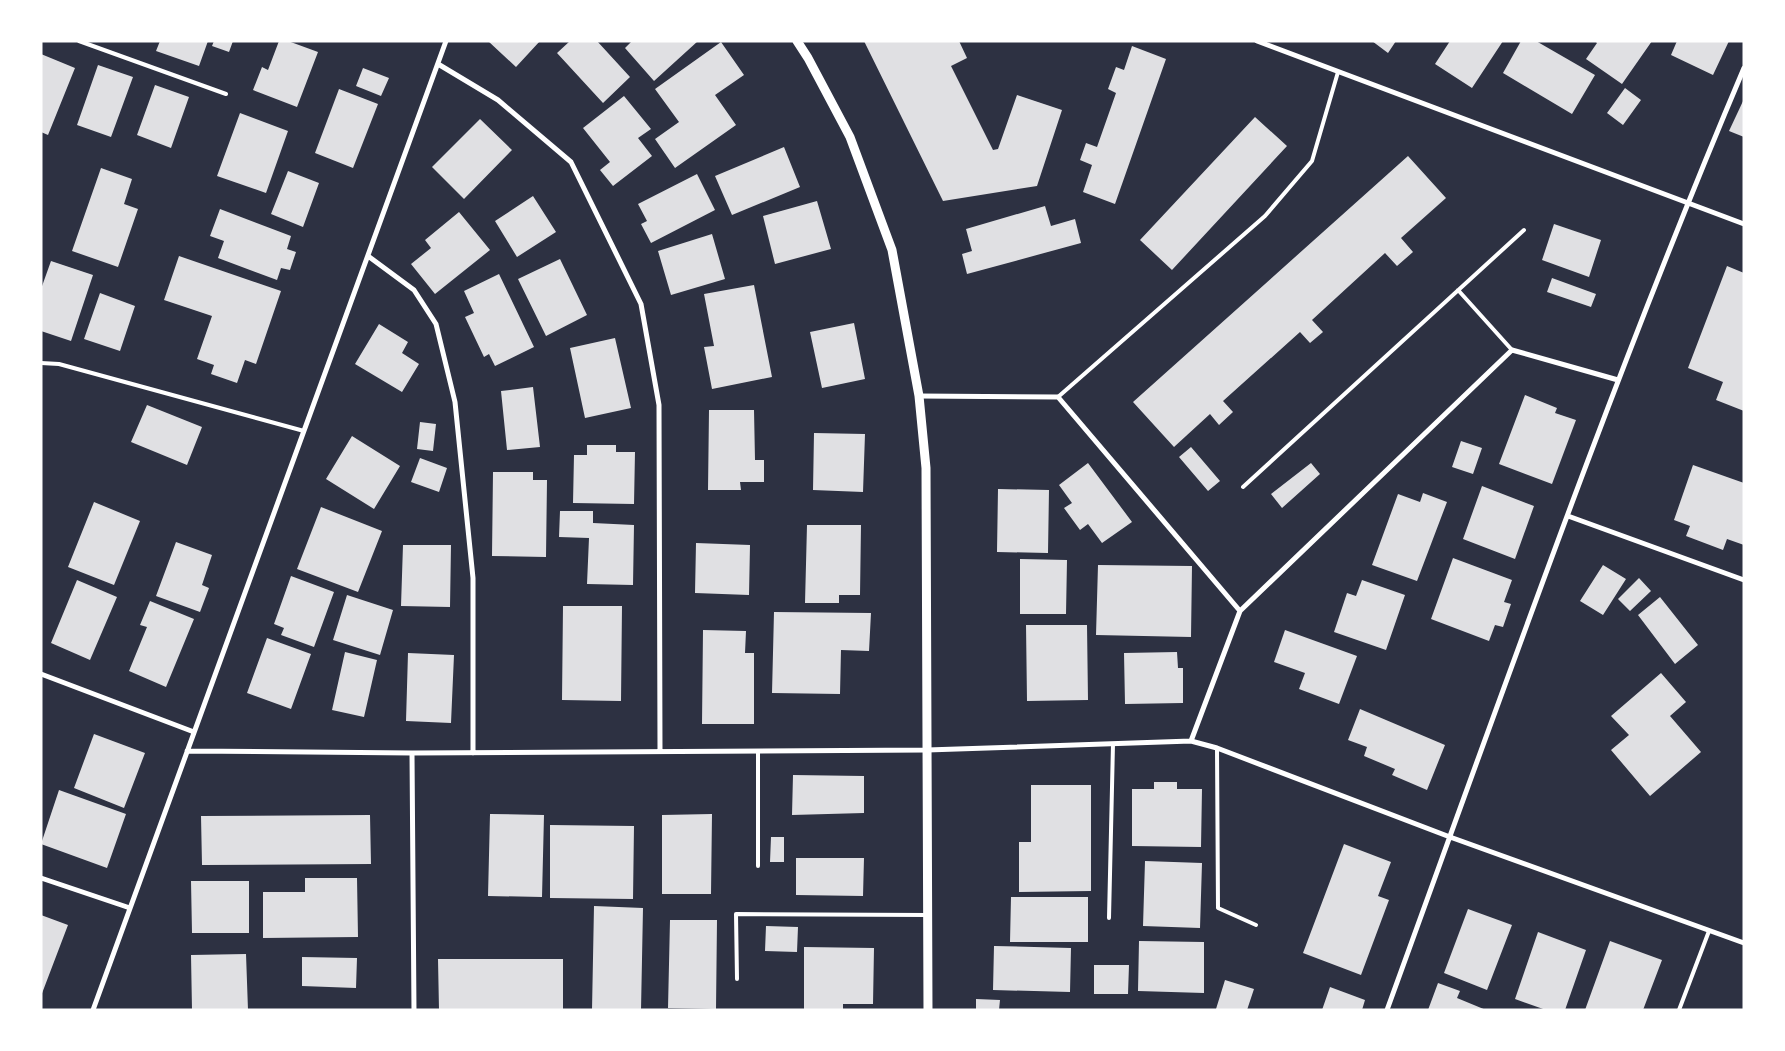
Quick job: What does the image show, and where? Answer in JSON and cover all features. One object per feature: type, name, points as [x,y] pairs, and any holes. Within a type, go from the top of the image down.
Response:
[{"type":"street","points":[[93,1010],[446,41]]},
{"type":"street","points":[[797,41],[850,137],[892,250],[919,396],[926,468],[928,1010]]},
{"type":"street","points":[[1257,41],[1744,224]]},
{"type":"street","points":[[438,64],[498,100],[571,162],[641,304],[659,405],[660,751]]},
{"type":"street","points":[[1386,1010],[1618,380],[1687,203],[1744,68]]},
{"type":"street","points":[[368,256],[414,290],[436,324],[455,402],[473,578],[473,753]]},
{"type":"street","points":[[1191,741],[1240,611],[1512,350],[1618,380]]},
{"type":"street","points":[[919,396],[1058,397],[1240,611]]},
{"type":"street","points":[[1568,516],[1744,580]]},
{"type":"street","points":[[41,674],[194,732]]},
{"type":"street","points":[[187,752],[473,753],[927,750],[1191,741],[1217,748],[1450,837],[1744,944]]},
{"type":"street","points":[[412,753],[414,1010]]},
{"type":"street","points":[[41,878],[130,908]]},
{"type":"lane","points":[[79,41],[226,94]]},
{"type":"lane","points":[[1058,397],[1265,216],[1312,161],[1338,72]]},
{"type":"lane","points":[[1243,487],[1524,230]]},
{"type":"lane","points":[[1458,290],[1512,350]]},
{"type":"lane","points":[[41,362],[59,364],[304,431]]},
{"type":"lane","points":[[1109,918],[1113,744]]},
{"type":"lane","points":[[1217,748],[1218,908],[1256,924]]},
{"type":"lane","points":[[758,751],[758,866]]},
{"type":"lane","points":[[737,979],[736,914],[928,915]]},
{"type":"lane","points":[[1679,1010],[1709,931]]},
{"type":"building","points":[[160,41],[208,41],[199,66],[156,51]]},
{"type":"building","points":[[214,41],[233,41],[229,52],[212,46]]},
{"type":"building","points":[[279,41],[288,41],[318,52],[297,107],[253,90],[262,67],[268,70]]},
{"type":"building","points":[[488,41],[540,41],[516,67]]},
{"type":"building","points":[[570,41],[597,41],[630,77],[603,103],[557,53]]},
{"type":"building","points":[[632,41],[698,41],[654,81],[625,48]]},
{"type":"building","points":[[864,41],[959,41],[967,58],[951,66],[993,150],[998,149],[1017,95],[1062,110],[1037,186],[943,201]]},
{"type":"building","points":[[1372,41],[1396,41],[1388,53]]},
{"type":"building","points":[[1450,41],[1503,41],[1472,88],[1435,64]]},
{"type":"building","points":[[1521,41],[1536,41],[1595,75],[1572,114],[1503,73]]},
{"type":"building","points":[[1595,41],[1652,41],[1622,84],[1586,59],[1597,43]]},
{"type":"building","points":[[1677,41],[1729,41],[1713,75],[1671,55]]},
{"type":"building","points":[[721,42],[744,75],[715,95],[736,125],[675,168],[655,139],[679,122],[655,89]]},
{"type":"building","points":[[1132,46],[1166,59],[1115,204],[1083,192],[1092,165],[1080,160],[1086,143],[1097,147],[1116,93],[1108,89],[1116,67],[1124,70]]},
{"type":"building","points":[[41,54],[75,68],[48,135],[41,132]]},
{"type":"building","points":[[98,65],[133,77],[111,137],[77,125]]},
{"type":"building","points":[[363,68],[389,78],[381,96],[356,86]]},
{"type":"building","points":[[155,85],[189,97],[171,148],[137,135]]},
{"type":"building","points":[[1625,88],[1641,100],[1623,125],[1607,113]]},
{"type":"building","points":[[339,89],[378,104],[353,168],[315,153]]},
{"type":"building","points":[[624,96],[651,129],[638,138],[652,156],[613,186],[600,170],[610,162],[583,128]]},
{"type":"building","points":[[1744,99],[1744,137],[1729,131]]},
{"type":"building","points":[[240,113],[288,131],[266,193],[217,176]]},
{"type":"building","points":[[1255,117],[1287,146],[1172,270],[1140,240]]},
{"type":"building","points":[[480,119],[512,150],[464,199],[432,167]]},
{"type":"building","points":[[784,147],[800,187],[732,215],[715,176]]},
{"type":"building","points":[[1408,156],[1446,198],[1401,238],[1413,252],[1397,266],[1385,253],[1312,320],[1323,332],[1310,343],[1300,332],[1223,401],[1233,412],[1219,425],[1210,414],[1174,447],[1133,402]]},
{"type":"building","points":[[101,168],[132,179],[124,204],[138,209],[118,267],[72,251]]},
{"type":"building","points":[[288,171],[319,183],[303,227],[271,214]]},
{"type":"building","points":[[697,174],[715,210],[651,243],[641,224],[647,221],[638,204]]},
{"type":"building","points":[[533,196],[556,232],[517,257],[495,221]]},
{"type":"building","points":[[817,201],[831,249],[775,264],[763,216]]},
{"type":"building","points":[[1045,206],[1051,226],[1075,219],[1081,243],[967,274],[962,254],[972,251],[966,229]]},
{"type":"building","points":[[220,209],[291,236],[287,249],[296,252],[290,270],[281,268],[277,280],[218,258],[224,241],[210,236]]},
{"type":"building","points":[[459,212],[490,250],[435,294],[411,264],[431,248],[425,240]]},
{"type":"building","points":[[1554,224],[1601,240],[1589,277],[1542,260]]},
{"type":"building","points":[[712,234],[725,279],[671,295],[658,251]]},
{"type":"building","points":[[179,256],[281,291],[256,364],[245,360],[237,383],[211,374],[214,365],[197,359],[212,316],[164,300]]},
{"type":"building","points":[[560,259],[587,315],[546,336],[518,279]]},
{"type":"building","points":[[51,261],[93,275],[71,341],[41,331],[41,289]]},
{"type":"building","points":[[1727,266],[1744,273],[1744,411],[1716,400],[1723,382],[1688,368]]},
{"type":"building","points":[[499,274],[534,347],[495,366],[489,354],[484,357],[465,317],[474,313],[464,291]]},
{"type":"building","points":[[1552,278],[1596,294],[1591,307],[1547,292]]},
{"type":"building","points":[[754,285],[772,377],[712,389],[704,347],[714,346],[704,294]]},
{"type":"building","points":[[100,293],[135,306],[120,351],[84,339]]},
{"type":"building","points":[[854,323],[865,379],[822,388],[810,332]]},
{"type":"building","points":[[379,324],[408,342],[402,353],[419,364],[402,392],[355,364]]},
{"type":"building","points":[[615,338],[631,408],[585,418],[570,348]]},
{"type":"building","points":[[533,387],[540,447],[507,450],[501,391]]},
{"type":"building","points":[[1525,395],[1557,408],[1555,413],[1576,420],[1552,484],[1499,464]]},
{"type":"building","points":[[147,405],[202,427],[187,465],[131,442]]},
{"type":"building","points":[[709,410],[754,410],[755,460],[764,460],[764,482],[740,482],[741,490],[708,490]]},
{"type":"building","points":[[420,422],[436,424],[433,451],[417,449]]},
{"type":"building","points":[[814,433],[865,434],[863,492],[813,490]]},
{"type":"building","points":[[352,436],[400,466],[374,509],[326,479]]},
{"type":"building","points":[[1461,441],[1482,448],[1473,474],[1452,467]]},
{"type":"building","points":[[587,445],[616,445],[616,452],[635,452],[634,504],[573,503],[574,455],[587,455]]},
{"type":"building","points":[[1191,447],[1220,481],[1208,491],[1179,457]]},
{"type":"building","points":[[420,458],[447,468],[439,492],[411,482]]},
{"type":"building","points":[[1088,463],[1132,522],[1102,543],[1088,524],[1080,530],[1064,508],[1072,503],[1059,485]]},
{"type":"building","points":[[1311,463],[1320,474],[1282,508],[1271,494]]},
{"type":"building","points":[[1693,465],[1744,483],[1744,545],[1727,539],[1723,550],[1686,536],[1690,526],[1674,520]]},
{"type":"building","points":[[493,472],[533,472],[533,480],[547,480],[546,557],[492,556]]},
{"type":"building","points":[[1482,486],[1534,506],[1515,559],[1463,539]]},
{"type":"building","points":[[998,489],[1049,490],[1048,553],[997,552]]},
{"type":"building","points":[[1423,493],[1447,502],[1417,581],[1372,565],[1398,494],[1420,502]]},
{"type":"building","points":[[94,502],[140,521],[114,585],[68,567]]},
{"type":"building","points":[[321,507],[382,531],[358,592],[297,569]]},
{"type":"building","points":[[560,511],[593,511],[593,523],[634,525],[633,585],[587,584],[589,538],[559,537]]},
{"type":"building","points":[[807,525],[861,525],[860,595],[839,595],[839,603],[805,603]]},
{"type":"building","points":[[176,542],[212,555],[202,585],[209,588],[200,612],[156,596]]},
{"type":"building","points":[[696,543],[750,545],[749,595],[695,593]]},
{"type":"building","points":[[403,545],[451,545],[450,607],[401,606]]},
{"type":"building","points":[[1453,558],[1512,580],[1504,602],[1511,604],[1503,627],[1495,625],[1489,641],[1431,619]]},
{"type":"building","points":[[1020,559],[1067,560],[1066,614],[1020,614]]},
{"type":"building","points":[[1098,565],[1192,566],[1191,637],[1096,635]]},
{"type":"building","points":[[1603,565],[1626,579],[1603,615],[1580,601]]},
{"type":"building","points":[[291,576],[334,592],[314,647],[281,635],[284,628],[274,624]]},
{"type":"building","points":[[1639,578],[1651,591],[1630,611],[1618,599]]},
{"type":"building","points":[[77,580],[117,597],[90,660],[51,643]]},
{"type":"building","points":[[1362,580],[1405,595],[1386,650],[1334,632],[1347,593],[1356,596]]},
{"type":"building","points":[[347,595],[393,610],[380,655],[333,640]]},
{"type":"building","points":[[1660,597],[1698,645],[1675,664],[1638,615]]},
{"type":"building","points":[[150,601],[194,619],[166,687],[129,671],[147,627],[140,625]]},
{"type":"building","points":[[563,606],[622,606],[621,701],[562,700]]},
{"type":"building","points":[[774,612],[871,613],[869,651],[841,650],[840,694],[772,693]]},
{"type":"building","points":[[1026,625],[1087,625],[1088,700],[1027,701]]},
{"type":"building","points":[[703,630],[746,631],[745,653],[754,653],[754,724],[702,724]]},
{"type":"building","points":[[1285,630],[1357,656],[1339,704],[1299,689],[1305,673],[1274,662]]},
{"type":"building","points":[[267,638],[311,654],[291,709],[247,693]]},
{"type":"building","points":[[345,652],[377,660],[364,717],[332,710]]},
{"type":"building","points":[[1177,652],[1178,668],[1183,668],[1183,703],[1125,704],[1124,653]]},
{"type":"building","points":[[408,653],[454,655],[451,723],[406,721]]},
{"type":"building","points":[[1661,673],[1686,702],[1670,716],[1701,752],[1650,796],[1611,750],[1629,735],[1611,716]]},
{"type":"building","points":[[1360,709],[1445,745],[1427,790],[1392,775],[1395,769],[1364,756],[1367,747],[1348,740]]},
{"type":"building","points":[[94,734],[145,753],[124,808],[74,788]]},
{"type":"building","points":[[793,775],[864,776],[864,813],[792,815]]},
{"type":"building","points":[[1154,782],[1177,782],[1177,789],[1202,789],[1201,847],[1132,846],[1132,789],[1154,789]]},
{"type":"building","points":[[1031,785],[1091,785],[1091,891],[1019,892],[1019,842],[1031,842]]},
{"type":"building","points":[[59,790],[126,814],[107,868],[41,844]]},
{"type":"building","points":[[490,814],[544,815],[542,897],[488,896]]},
{"type":"building","points":[[712,814],[711,894],[662,894],[662,815]]},
{"type":"building","points":[[370,815],[371,864],[202,865],[201,816]]},
{"type":"building","points":[[550,825],[634,826],[633,899],[550,898]]},
{"type":"building","points":[[771,837],[784,837],[784,862],[770,862]]},
{"type":"building","points":[[1344,844],[1391,862],[1378,896],[1389,900],[1361,975],[1303,953]]},
{"type":"building","points":[[796,858],[864,858],[863,896],[796,895]]},
{"type":"building","points":[[1145,861],[1202,863],[1200,928],[1143,926]]},
{"type":"building","points":[[305,878],[357,878],[358,937],[263,938],[263,892],[305,892]]},
{"type":"building","points":[[191,881],[249,881],[249,933],[192,933]]},
{"type":"building","points":[[1011,897],[1088,897],[1088,942],[1010,942]]},
{"type":"building","points":[[594,906],[643,908],[641,1010],[592,1010]]},
{"type":"building","points":[[1468,909],[1512,925],[1487,990],[1444,973]]},
{"type":"building","points":[[41,915],[68,925],[41,996]]},
{"type":"building","points":[[670,920],[717,920],[716,1009],[668,1008]]},
{"type":"building","points":[[766,926],[798,927],[797,952],[765,951]]},
{"type":"building","points":[[1538,932],[1586,950],[1565,1010],[1546,1010],[1515,999]]},
{"type":"building","points":[[1139,941],[1204,942],[1204,993],[1138,991]]},
{"type":"building","points":[[1610,941],[1662,960],[1643,1010],[1585,1010]]},
{"type":"building","points":[[994,946],[1071,948],[1070,992],[993,990]]},
{"type":"building","points":[[804,947],[874,948],[873,1004],[843,1004],[843,1010],[804,1010]]},
{"type":"building","points":[[246,954],[248,1010],[192,1010],[191,955]]},
{"type":"building","points":[[302,957],[357,958],[356,988],[302,986]]},
{"type":"building","points":[[438,959],[563,959],[563,1010],[439,1010]]},
{"type":"building","points":[[1094,965],[1129,965],[1128,994],[1094,994]]},
{"type":"building","points":[[1225,980],[1254,989],[1247,1010],[1216,1009]]},
{"type":"building","points":[[1438,983],[1460,991],[1457,998],[1486,1010],[1428,1010]]},
{"type":"building","points":[[1330,987],[1365,1000],[1362,1010],[1322,1010]]},
{"type":"building","points":[[976,999],[1000,1000],[999,1010],[976,1010]]}]
